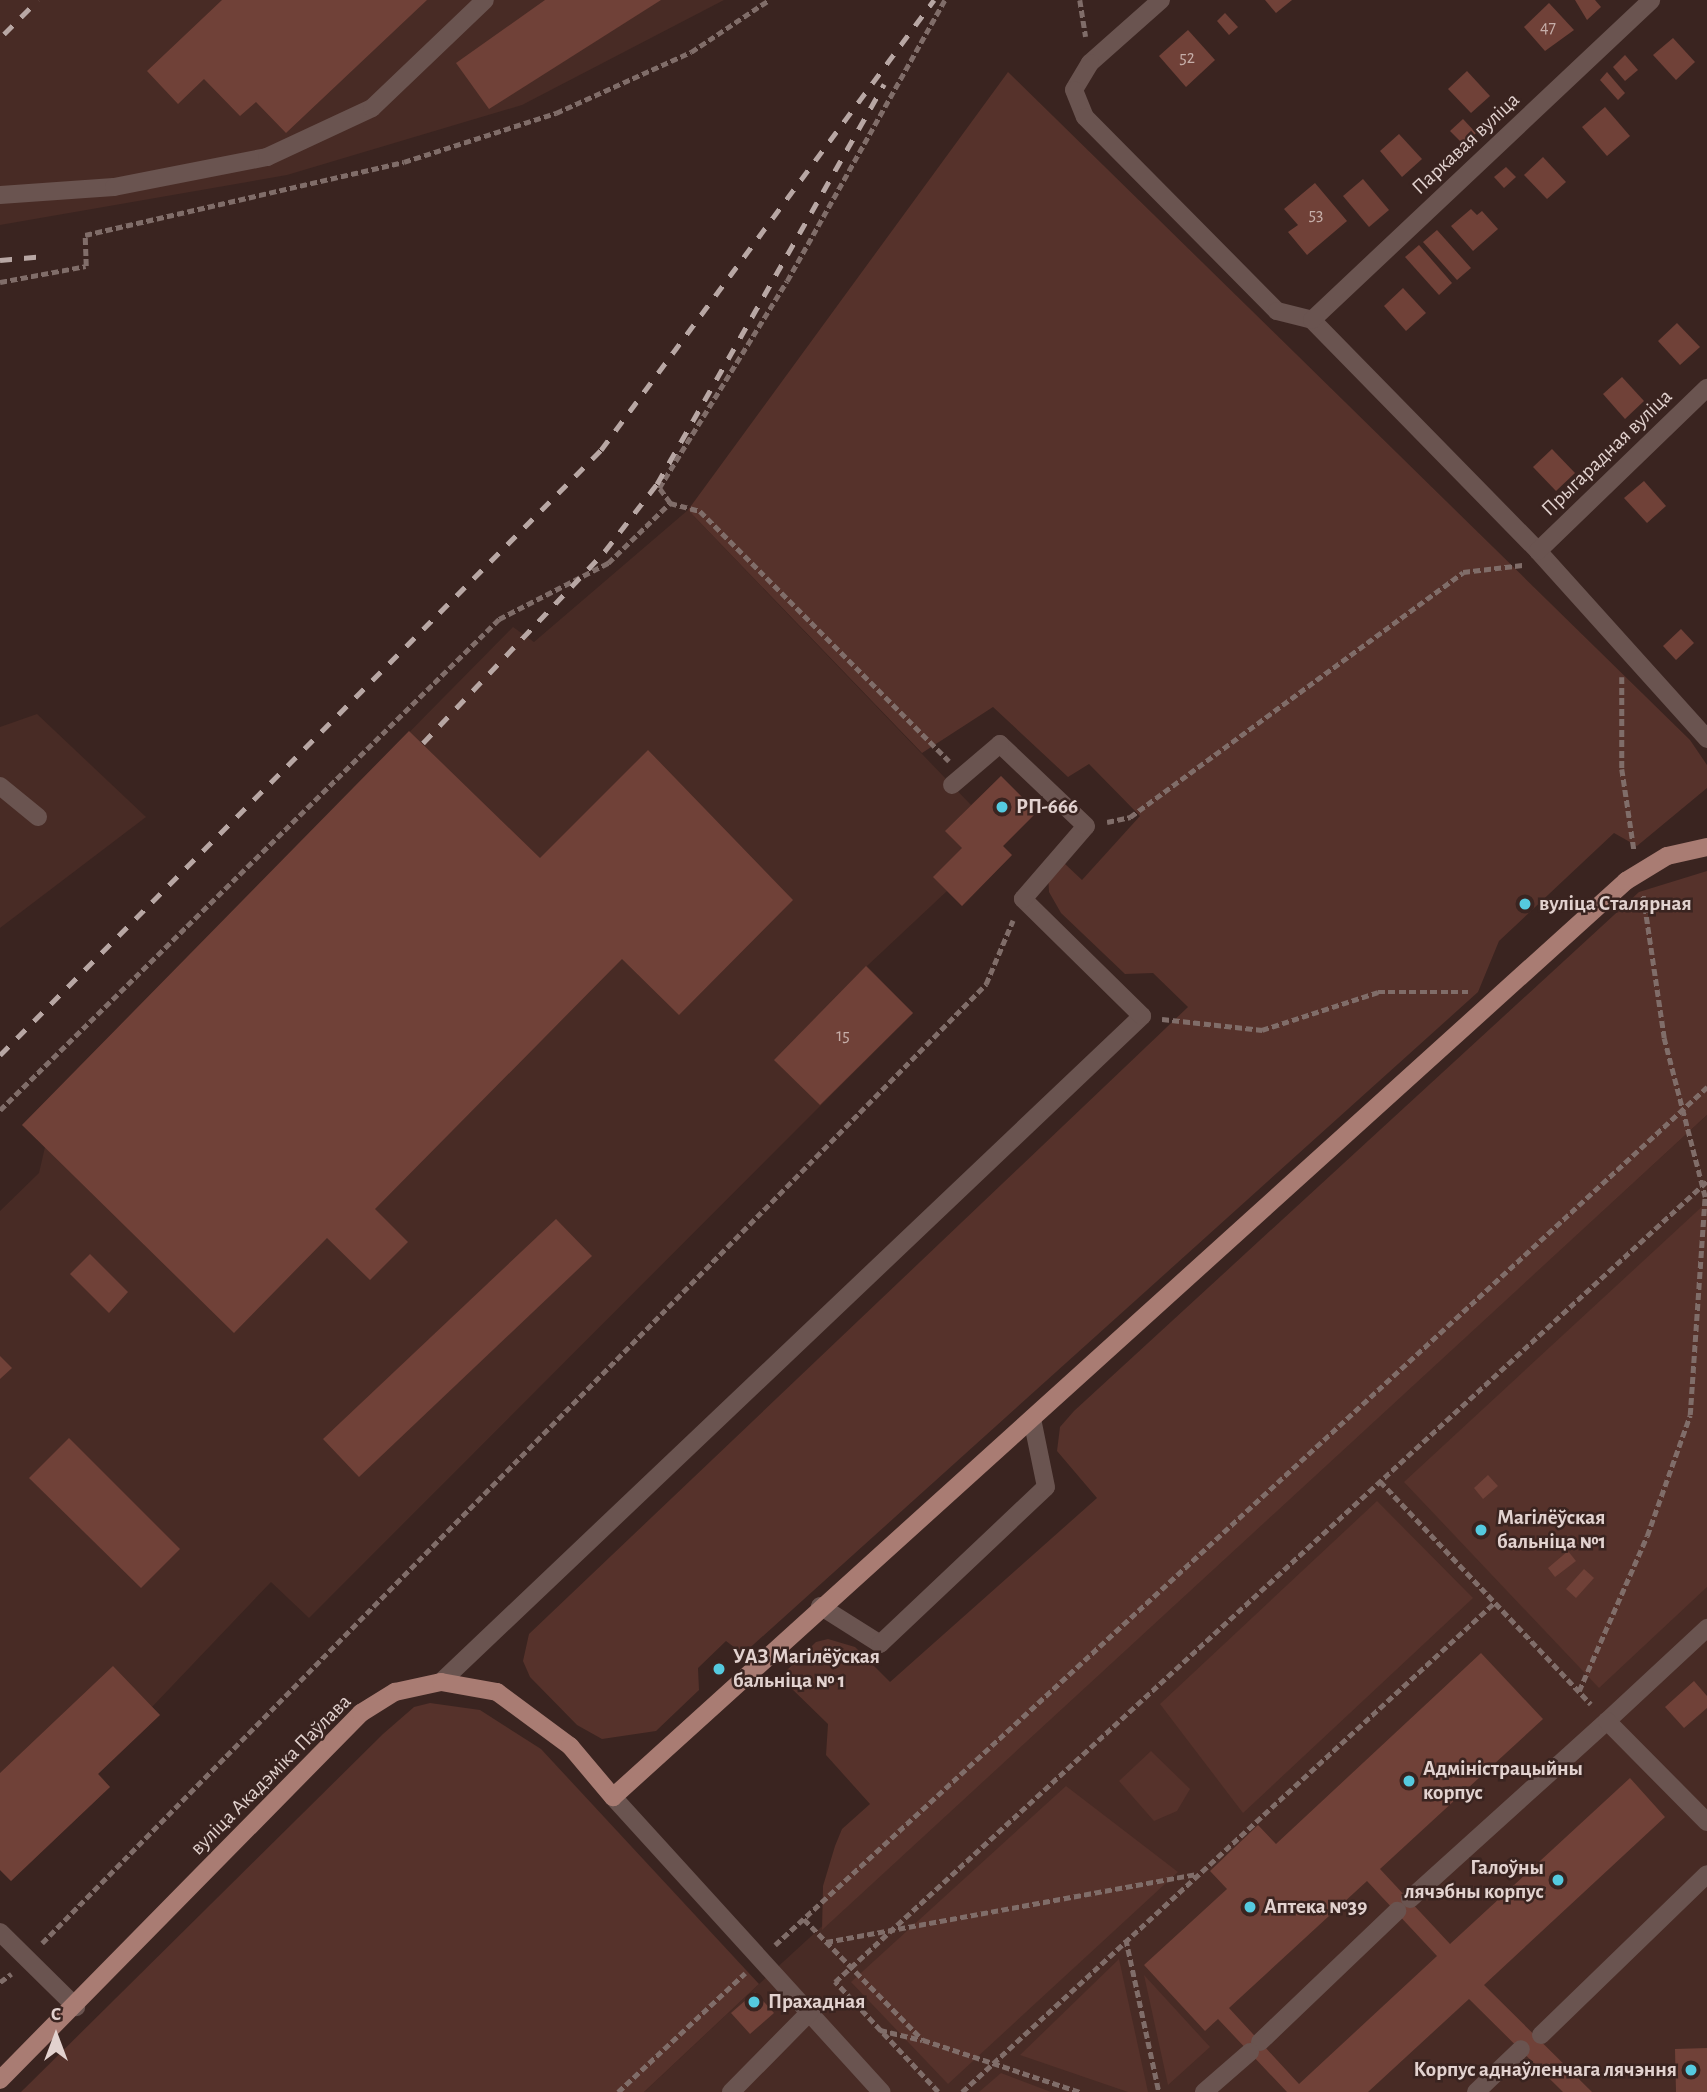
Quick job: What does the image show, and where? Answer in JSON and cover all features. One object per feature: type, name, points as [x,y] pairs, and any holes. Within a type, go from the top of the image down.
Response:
[{"type":"main road","points":[[613,1797],[820,1606],[1640,873],[1667,856],[1707,846]]},
{"type":"main road","name":"вуліца Акадэміка Паўлава","points":[[0,2080],[76,2007],[361,1713],[395,1692],[441,1682],[497,1692],[570,1746],[613,1797]]},
{"type":"street","points":[[0,195],[114,187],[267,157],[372,108],[485,0]]},
{"type":"street","points":[[1161,0],[1090,62],[1074,89],[1085,117],[1277,311],[1312,320],[1538,551],[1624,651],[1707,739]]},
{"type":"street","name":"Паркавая вуліца","points":[[1312,320],[1651,0]]},
{"type":"street","name":"Прыгарадная вуліца","points":[[1538,551],[1707,388]]},
{"type":"street","points":[[441,1682],[1142,1016],[1023,898],[1086,826],[1000,744],[957,780]]},
{"type":"street","points":[[0,786],[38,817]]},
{"type":"street","points":[[820,1606],[880,1644],[1046,1487],[1032,1419]]},
{"type":"street","points":[[1204,2092],[1255,2047],[1403,1905],[1707,1628]]},
{"type":"street","points":[[1607,1721],[1707,1822]]},
{"type":"street","points":[[613,1797],[762,1957],[881,2092]]},
{"type":"street","points":[[1541,2035],[1707,1874]]},
{"type":"street","points":[[0,1932],[76,2007]]},
{"type":"street","points":[[731,2092],[810,2012]]},
{"type":"street","points":[[1476,2092],[1521,2049]]},
{"type":"path","points":[[0,282],[86,266],[85,235],[404,162],[556,113],[691,52],[769,0]]},
{"type":"path","points":[[945,0],[787,281],[659,488],[670,503],[700,511],[957,780]]},
{"type":"path","points":[[1080,0],[1090,62]]},
{"type":"path","points":[[0,1110],[499,619],[608,563],[670,503]]},
{"type":"path","points":[[1086,826],[1130,817],[1463,572],[1517,570],[1538,551]]},
{"type":"path","points":[[1579,1691],[1685,1441],[1705,1183],[1683,1109],[1660,1014],[1622,769],[1624,651]]},
{"type":"path","points":[[0,1982],[27,1958],[986,984],[1023,898]]},
{"type":"path","points":[[1142,1016],[1262,1030],[1377,992],[1504,992]]},
{"type":"path","points":[[618,2092],[1707,1087]]},
{"type":"path","points":[[937,2092],[835,1982],[1705,1183]]},
{"type":"path","points":[[1380,1482],[1607,1721]]},
{"type":"path","points":[[962,2092],[1197,1873],[1495,1602]]},
{"type":"path","points":[[826,1942],[1197,1873]]},
{"type":"path","points":[[804,1919],[923,2040]]},
{"type":"path","points":[[1126,1939],[1159,2092]]},
{"type":"path","points":[[880,2029],[997,2060],[1080,2092]]},
{"type":"shaded area","points":[[0,0],[724,0],[522,105],[287,175],[0,225]]},
{"type":"shaded area","points":[[1008,72],[1690,740],[1707,765],[1707,788],[1637,846],[1614,833],[1499,941],[1478,992],[743,1654],[726,1641],[698,1668],[699,1690],[656,1731],[602,1739],[577,1725],[530,1677],[523,1661],[529,1634],[1188,1007],[1153,973],[1125,974],[1061,913],[1049,892],[1048,873],[1064,863],[1082,880],[1140,816],[1089,764],[1068,777],[993,707],[922,753],[688,510]]},
{"type":"shaded area","points":[[688,510],[971,805],[1001,776],[1037,812],[1003,846],[1012,855],[962,906],[947,891],[867,966],[913,1013],[309,1618],[271,1582],[152,1707],[160,1715],[98,1773],[110,1787],[11,1881],[0,1870],[0,1211],[39,1173],[45,1147],[22,1125],[513,627],[534,642]]},
{"type":"shaded area","points":[[37,714],[146,817],[0,928],[0,727]]},
{"type":"shaded area","points":[[1707,871],[1707,1115],[822,1930],[823,1886],[835,1846],[842,1829],[870,1804],[826,1755],[828,1724],[790,1687],[787,1670],[816,1642],[828,1639],[855,1647],[890,1682],[1097,1498],[1057,1451],[1060,1427],[1074,1411],[1639,892]]},
{"type":"shaded area","name":"Магілёўская бальніца №1","points":[[1707,1115],[1707,2092],[644,2092],[759,1984]]},
{"type":"shaded area","points":[[1707,1202],[1707,1587],[1599,1688],[1404,1482]]},
{"type":"shaded area","points":[[1377,1501],[1473,1598],[1243,1813],[1160,1704]]},
{"type":"shaded area","points":[[430,1703],[480,1710],[541,1749],[759,1984],[644,2092],[21,2092],[383,1734],[414,1707]]},
{"type":"shaded area","points":[[1151,1751],[1190,1789],[1177,1811],[1154,1821],[1119,1781]]},
{"type":"shaded area","points":[[1066,1786],[1178,1872],[948,2084],[851,1982]]},
{"type":"shaded area","points":[[1119,1959],[1148,2092],[1128,2092],[1020,2055]]},
{"type":"shaded area","points":[[1144,1975],[1210,2047],[1168,2085]]},
{"type":"shaded area","points":[[1001,2073],[1051,2092],[979,2092]]},
{"type":"building","points":[[222,0],[427,0],[286,133],[256,102],[240,116],[204,79],[178,104],[147,71]]},
{"type":"building","points":[[545,0],[661,0],[489,109],[456,63]]},
{"type":"building","points":[[1265,0],[1292,0],[1276,13]]},
{"type":"building","points":[[1575,0],[1595,0],[1601,7],[1587,20]]},
{"type":"building","points":[[1549,3],[1574,30],[1545,51],[1524,27]]},
{"type":"building","points":[[1225,13],[1238,27],[1229,35],[1217,21]]},
{"type":"building","points":[[1188,30],[1215,60],[1186,87],[1159,56]]},
{"type":"building","points":[[1673,38],[1695,62],[1676,80],[1653,55]]},
{"type":"building","points":[[1625,55],[1638,70],[1625,81],[1613,67]]},
{"type":"building","points":[[1467,71],[1490,96],[1471,113],[1448,89]]},
{"type":"building","points":[[1607,72],[1625,93],[1618,100],[1600,80]]},
{"type":"building","points":[[1605,107],[1630,136],[1607,156],[1582,127]]},
{"type":"building","points":[[1463,119],[1476,133],[1464,145],[1450,131]]},
{"type":"building","points":[[1399,134],[1422,159],[1402,177],[1380,151]]},
{"type":"building","points":[[1543,157],[1566,182],[1547,199],[1524,175]]},
{"type":"building","points":[[1506,167],[1516,177],[1504,188],[1494,177]]},
{"type":"building","points":[[1363,179],[1389,210],[1369,227],[1343,196]]},
{"type":"building","points":[[1315,183],[1347,221],[1307,255],[1288,232],[1298,225],[1284,209]]},
{"type":"building","points":[[1471,209],[1477,215],[1482,211],[1498,229],[1473,251],[1451,226]]},
{"type":"building","points":[[1437,230],[1471,268],[1457,280],[1423,242]]},
{"type":"building","points":[[1419,245],[1452,283],[1439,295],[1405,257]]},
{"type":"building","points":[[1403,288],[1426,313],[1406,331],[1384,306]]},
{"type":"building","points":[[1677,323],[1700,347],[1680,365],[1658,341]]},
{"type":"building","points":[[1622,377],[1644,401],[1625,419],[1603,394]]},
{"type":"building","points":[[1552,449],[1575,473],[1556,491],[1533,467]]},
{"type":"building","points":[[1644,481],[1666,506],[1647,523],[1624,498]]},
{"type":"building","points":[[1681,629],[1694,643],[1676,660],[1663,646]]},
{"type":"building","points":[[409,731],[540,858],[648,750],[793,900],[679,1015],[622,959],[375,1209],[408,1242],[370,1280],[327,1238],[234,1333],[22,1125]]},
{"type":"building","points":[[1001,776],[1037,812],[1003,846],[1012,855],[962,906],[933,877],[962,848],[945,831]]},
{"type":"building","points":[[866,966],[913,1013],[820,1105],[774,1060]]},
{"type":"building","points":[[556,1219],[592,1256],[359,1477],[323,1439]]},
{"type":"building","points":[[90,1254],[128,1292],[109,1313],[70,1274]]},
{"type":"building","points":[[0,1356],[12,1368],[0,1379]]},
{"type":"building","points":[[69,1438],[180,1549],[141,1588],[29,1478]]},
{"type":"building","points":[[1488,1475],[1498,1486],[1483,1499],[1474,1488]]},
{"type":"building","points":[[1568,1551],[1576,1561],[1555,1577],[1548,1568]]},
{"type":"building","points":[[1584,1569],[1594,1578],[1576,1598],[1566,1589]]},
{"type":"building","points":[[1481,1653],[1543,1719],[1380,1869],[1450,1944],[1630,1778],[1665,1817],[1484,1985],[1592,2092],[1563,2092],[1469,1999],[1368,2092],[1287,2092],[1218,2019],[1205,2031],[1144,1965],[1227,1889],[1210,1871],[1258,1825],[1276,1844]],"holes":[[[1367,1881],[1437,1956],[1299,2084],[1229,2008]]]},
{"type":"building","points":[[113,1666],[160,1715],[98,1774],[110,1787],[11,1881],[0,1870],[0,1773]]},
{"type":"building","points":[[1694,1681],[1707,1696],[1707,1708],[1684,1728],[1665,1707]]},
{"type":"building","name":"Прахадная","points":[[755,1992],[774,2013],[750,2034],[731,2013]]},
{"type":"building","name":"Корпус аднаўленчага лячэння","points":[[1707,2048],[1707,2092],[1676,2092],[1675,2049]]},
{"type":"railway","points":[[4,34],[38,0]]},
{"type":"railway","points":[[0,1055],[601,450],[934,0]]},
{"type":"railway","points":[[423,743],[605,551],[657,484],[884,84]]},
{"type":"railway","points":[[0,260],[45,256]]},
{"type":"place","name":"РП-666","points":[[1002,807]]},
{"type":"place","name":"вуліца Сталярная","points":[[1525,904]]},
{"type":"place","name":"Магілёўская бальніца №1","points":[[1481,1530]]},
{"type":"place","name":"УАЗ Магілёўская бальніца № 1","points":[[719,1669]]},
{"type":"place","name":"Адміністрацыйны корпус","points":[[1409,1781]]},
{"type":"place","name":"Галоўны лячэбны корпус","points":[[1558,1880]]},
{"type":"place","name":"Аптека №39","points":[[1250,1907]]},
{"type":"place","name":"Прахадная","points":[[754,2002]]},
{"type":"place","name":"Корпус аднаўленчага лячэння","points":[[1691,2070]]}]
